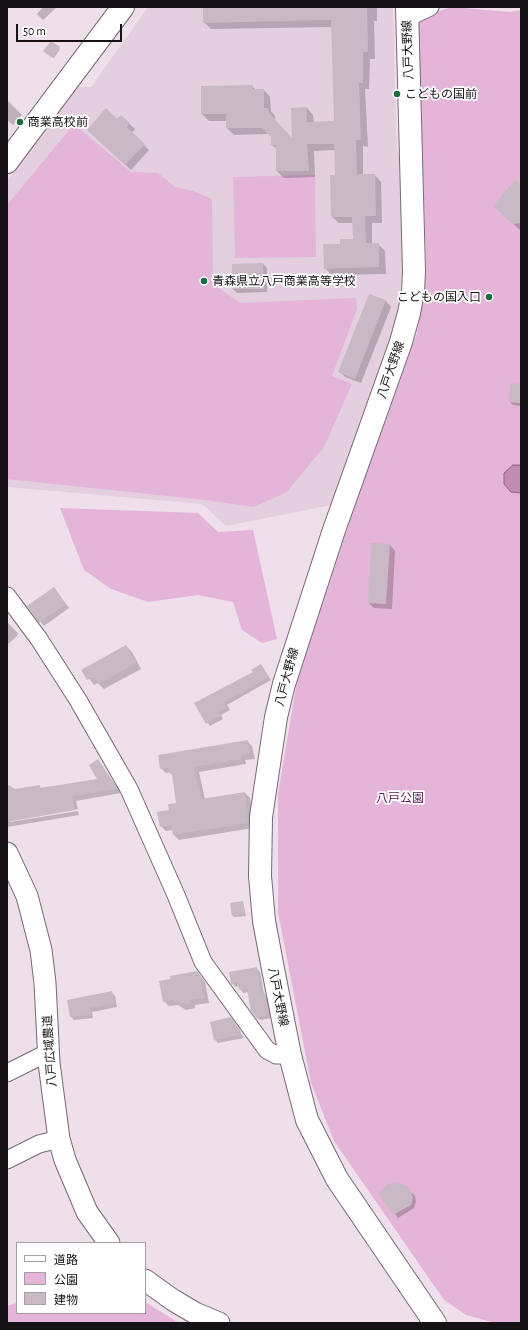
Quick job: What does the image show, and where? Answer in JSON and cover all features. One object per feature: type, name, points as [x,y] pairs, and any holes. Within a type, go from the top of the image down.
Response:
[{"type":"main road","points":[[7,162],[123,7]]},
{"type":"main road","name":"八戸大野線","points":[[407,12],[414,271],[409,313],[401,342],[334,530],[284,684],[276,717],[261,817],[260,876],[264,921],[290,1055],[307,1120],[337,1179],[435,1323]]},
{"type":"street","points":[[407,12],[430,7]]},
{"type":"street","points":[[7,596],[39,639],[78,700],[129,789],[176,895],[203,962],[267,1050],[276,1055],[290,1055]]},
{"type":"street","name":"八戸広域農道","points":[[7,853],[27,896],[41,950],[45,983],[53,1100],[59,1139],[65,1160],[87,1212],[108,1242]]},
{"type":"street","points":[[7,1074],[49,1052]]},
{"type":"street","points":[[7,1160],[39,1144],[59,1139]]},
{"type":"street","points":[[146,1281],[173,1300],[219,1323]]},
{"type":"shaded area","name":"青森県立八戸商業高等学校","points":[[148,7],[393,7],[397,149],[401,165],[402,262],[400,301],[389,347],[332,505],[226,526],[202,504],[7,487],[7,181],[78,87],[91,87]]},
{"type":"shaded area","points":[[513,465],[521,465],[521,493],[511,492],[504,484],[504,473]]},
{"type":"green space","name":"八戸公園","points":[[451,7],[510,12],[521,10],[521,1323],[495,1323],[466,1315],[444,1300],[334,1141],[311,1083],[278,912],[278,794],[297,681],[368,466],[417,333],[425,281],[426,261],[418,19]]},
{"type":"green space","points":[[74,124],[131,172],[158,173],[175,187],[193,191],[212,199],[213,284],[240,303],[356,298],[357,309],[332,376],[352,384],[324,447],[287,492],[254,507],[205,500],[7,479],[7,205]]},
{"type":"green space","points":[[315,175],[316,257],[235,258],[233,177]]},
{"type":"green space","points":[[60,508],[198,513],[218,532],[253,530],[277,639],[262,643],[242,630],[233,602],[198,595],[148,602],[111,589],[84,570]]},
{"type":"green space","points":[[16,1303],[16,1314],[146,1314],[146,1303],[179,1323],[7,1323],[7,1306]]},
{"type":"building","points":[[203,7],[367,7],[368,52],[363,52],[363,83],[359,83],[361,140],[356,140],[357,174],[375,174],[376,216],[365,216],[366,243],[379,243],[379,267],[324,269],[323,244],[340,244],[340,239],[353,239],[352,217],[331,217],[330,175],[335,175],[334,144],[307,144],[309,171],[276,171],[276,145],[271,145],[271,137],[262,128],[226,128],[226,114],[201,114],[201,86],[253,85],[253,89],[264,89],[264,108],[268,108],[269,113],[292,138],[291,108],[307,107],[307,122],[334,121],[331,20],[203,23]]},
{"type":"building","points":[[51,41],[60,47],[52,58],[43,51]]},
{"type":"building","points":[[106,108],[117,119],[121,115],[130,123],[127,127],[145,144],[125,165],[87,130]]},
{"type":"building","points":[[515,180],[521,186],[521,223],[513,224],[493,206]]},
{"type":"building","points":[[263,263],[264,289],[232,289],[232,264]]},
{"type":"building","points":[[369,294],[386,300],[355,379],[338,372]]},
{"type":"building","points":[[510,383],[521,384],[521,403],[509,402]]},
{"type":"building","points":[[371,543],[390,544],[386,604],[368,603]]},
{"type":"building","points":[[54,587],[66,604],[39,623],[27,606]]},
{"type":"building","points":[[126,645],[136,663],[98,684],[94,677],[87,680],[81,670]]},
{"type":"building","points":[[261,664],[269,677],[224,702],[227,707],[219,712],[221,715],[206,724],[194,703],[253,672],[251,670]]},
{"type":"building","points":[[248,740],[250,754],[241,755],[241,759],[194,767],[201,799],[245,792],[248,823],[173,835],[171,825],[160,827],[157,812],[169,810],[168,804],[176,803],[172,774],[170,774],[169,767],[160,769],[158,755]]},
{"type":"building","points":[[98,759],[117,789],[72,796],[75,810],[7,822],[7,784],[15,789],[40,785],[40,788],[97,779],[89,765]]},
{"type":"building","points":[[243,901],[245,914],[232,916],[230,903]]},
{"type":"building","points":[[257,967],[261,994],[265,993],[269,1015],[256,1017],[251,1011],[247,989],[239,990],[238,982],[231,984],[229,972]]},
{"type":"building","points":[[197,971],[200,975],[204,998],[190,1000],[190,1003],[180,1005],[179,1002],[174,1003],[174,999],[163,1002],[159,981],[170,979],[170,976]]},
{"type":"building","points":[[112,991],[114,1004],[89,1008],[91,1015],[70,1017],[67,1000]]},
{"type":"building","points":[[231,1017],[240,1030],[241,1035],[214,1040],[210,1022]]},
{"type":"building","points":[[398,1183],[407,1186],[411,1191],[413,1198],[411,1205],[393,1215],[378,1193],[388,1184]]},
{"type":"place","name":"こどもの国前","points":[[397,94]]},
{"type":"place","name":"商業高校前","points":[[20,122]]},
{"type":"place","name":"青森県立八戸商業高等学校","points":[[204,281]]},
{"type":"place","name":"こどもの国入口","points":[[489,297]]}]
